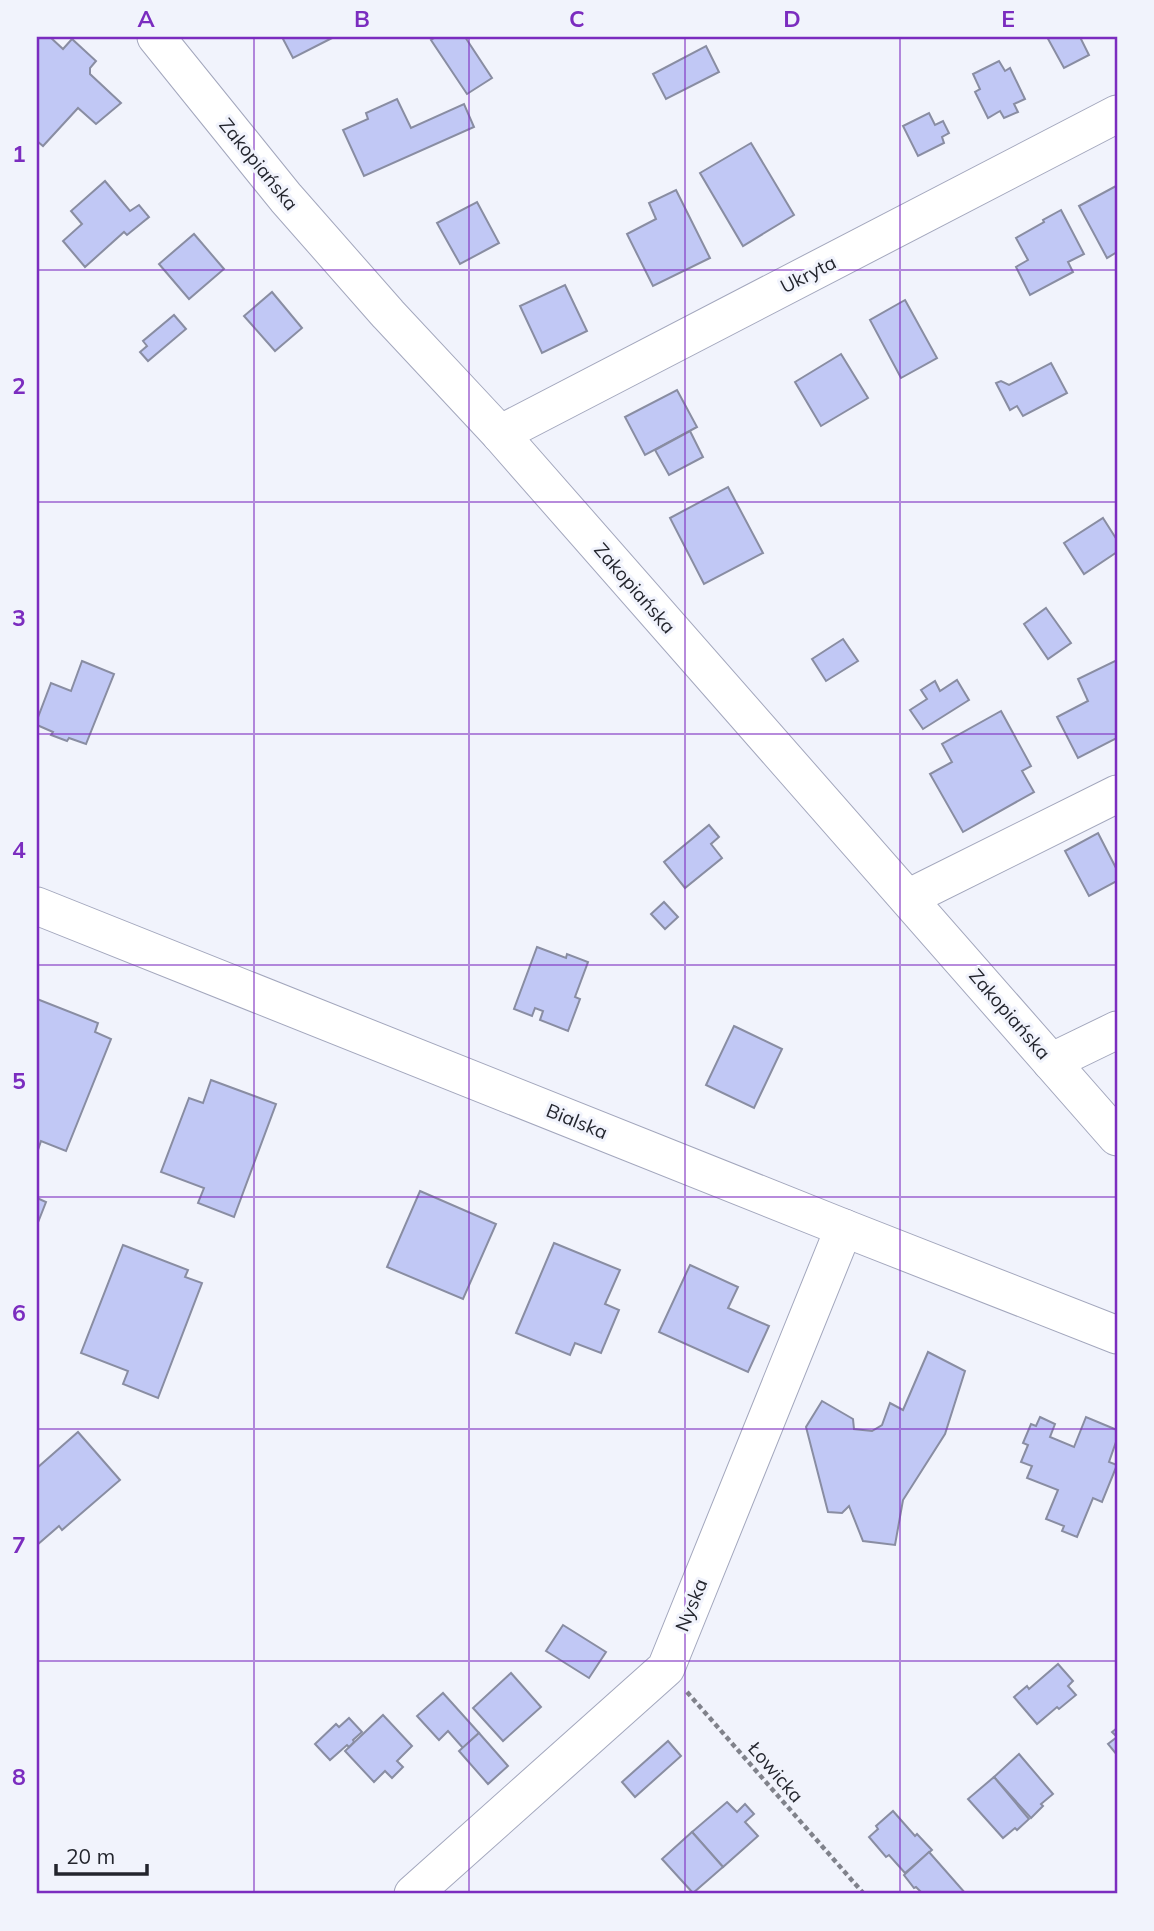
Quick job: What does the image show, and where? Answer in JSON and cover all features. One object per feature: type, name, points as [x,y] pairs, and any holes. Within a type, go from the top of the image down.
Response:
[{"type":"street","name":"Zakopiańska","points":[[156,37],[286,198],[388,314],[500,434],[1117,1137]]},
{"type":"street","name":"Ukryta","points":[[500,434],[1117,114]]},
{"type":"street","points":[[908,898],[1117,794]]},
{"type":"street","name":"Bialska","points":[[37,906],[1117,1335]]},
{"type":"street","points":[[1051,1062],[1117,1030]]},
{"type":"street","name":"Nyska","points":[[413,1894],[666,1668],[844,1228]]},
{"type":"path","name":"Łowicka","points":[[666,1668],[864,1894]]},
{"type":"building","points":[[39,37],[50,37],[63,49],[72,39],[96,61],[90,68],[90,74],[121,103],[96,124],[78,108],[43,146],[37,141]]},
{"type":"building","points":[[282,37],[334,37],[293,58]]},
{"type":"building","points":[[436,37],[465,37],[492,78],[467,94],[431,40]]},
{"type":"building","points":[[1047,37],[1080,37],[1089,55],[1064,68]]},
{"type":"building","points":[[706,46],[719,72],[666,99],[653,74]]},
{"type":"building","points":[[999,61],[1005,71],[1010,68],[1025,99],[1014,104],[1018,112],[1004,118],[1000,111],[988,118],[975,92],[980,89],[973,74]]},
{"type":"building","points":[[397,99],[411,128],[464,104],[474,127],[364,176],[343,130],[368,119],[366,113]]},
{"type":"building","points":[[929,113],[935,125],[943,121],[949,133],[942,137],[944,143],[918,156],[903,126]]},
{"type":"building","points":[[751,143],[794,215],[743,246],[700,173]]},
{"type":"building","points":[[105,181],[130,211],[139,205],[149,217],[127,235],[124,232],[85,267],[63,241],[82,224],[71,211]]},
{"type":"building","points":[[1116,186],[1117,252],[1107,258],[1079,206]]},
{"type":"building","points":[[676,190],[710,258],[653,286],[627,234],[656,219],[649,203]]},
{"type":"building","points":[[477,202],[499,243],[460,264],[437,223]]},
{"type":"building","points":[[1061,210],[1084,254],[1068,262],[1073,272],[1030,295],[1016,267],[1028,260],[1016,238]]},
{"type":"building","points":[[194,234],[224,269],[189,299],[159,264]]},
{"type":"building","points":[[565,285],[587,331],[542,353],[520,306]]},
{"type":"building","points":[[272,292],[302,328],[275,351],[244,316]]},
{"type":"building","points":[[905,300],[937,358],[901,378],[870,320]]},
{"type":"building","points":[[174,315],[186,329],[148,361],[140,352],[147,346],[143,341]]},
{"type":"building","points":[[841,354],[868,398],[821,426],[795,382]]},
{"type":"building","points":[[1051,363],[1067,393],[1023,416],[1017,406],[1010,410],[996,383],[1001,381],[1009,385]]},
{"type":"building","points":[[677,390],[697,427],[645,455],[625,417]]},
{"type":"building","points":[[690,431],[703,457],[669,475],[655,450]]},
{"type":"building","points":[[728,487],[763,553],[704,584],[670,518]]},
{"type":"building","points":[[1103,518],[1117,540],[1117,552],[1084,574],[1064,543]]},
{"type":"building","points":[[1046,608],[1071,643],[1048,659],[1024,624]]},
{"type":"building","points":[[843,639],[858,661],[826,681],[812,659]]},
{"type":"building","points":[[1117,660],[1117,738],[1078,758],[1057,717],[1088,701],[1078,679]]},
{"type":"building","points":[[82,661],[114,674],[86,744],[51,735],[53,732],[37,725],[51,683],[71,691]]},
{"type":"building","points":[[957,680],[969,700],[923,729],[910,710],[927,699],[921,690],[935,681],[940,691]]},
{"type":"building","points":[[1001,711],[1031,766],[1022,771],[1034,792],[963,832],[930,774],[952,762],[942,744]]},
{"type":"building","points":[[709,825],[719,837],[711,844],[722,858],[685,888],[664,862]]},
{"type":"building","points":[[1098,833],[1117,870],[1117,881],[1089,896],[1065,851]]},
{"type":"building","points":[[664,902],[678,917],[665,929],[651,914]]},
{"type":"building","points":[[537,947],[566,958],[567,954],[588,962],[575,997],[580,999],[568,1031],[540,1020],[543,1011],[535,1008],[532,1016],[514,1009]]},
{"type":"building","points":[[37,999],[98,1023],[95,1032],[111,1039],[66,1151],[41,1141],[37,1153]]},
{"type":"building","points":[[734,1026],[782,1049],[754,1108],[706,1085]]},
{"type":"building","points":[[211,1080],[276,1104],[234,1217],[198,1203],[204,1188],[161,1172],[189,1098],[203,1103]]},
{"type":"building","points":[[420,1191],[496,1224],[463,1299],[387,1267]]},
{"type":"building","points":[[37,1198],[46,1202],[37,1225]]},
{"type":"building","points":[[554,1243],[620,1270],[605,1304],[619,1310],[601,1353],[575,1343],[570,1355],[516,1333]]},
{"type":"building","points":[[123,1245],[188,1270],[185,1277],[202,1283],[158,1398],[123,1384],[128,1371],[81,1353]]},
{"type":"building","points":[[690,1265],[738,1287],[728,1308],[769,1326],[748,1372],[659,1332]]},
{"type":"building","points":[[928,1352],[965,1371],[945,1434],[903,1500],[895,1545],[863,1541],[849,1506],[842,1513],[828,1512],[806,1427],[822,1401],[853,1419],[854,1429],[872,1431],[882,1425],[890,1403],[903,1410]]},
{"type":"building","points":[[1040,1417],[1055,1424],[1050,1437],[1074,1447],[1086,1417],[1117,1430],[1117,1439],[1109,1462],[1117,1465],[1102,1502],[1093,1498],[1077,1537],[1062,1531],[1064,1526],[1046,1519],[1058,1490],[1027,1478],[1032,1466],[1021,1462],[1028,1445],[1023,1443],[1031,1424],[1036,1426]]},
{"type":"building","points":[[78,1432],[120,1480],[62,1530],[59,1526],[37,1545],[37,1468]]},
{"type":"building","points":[[563,1625],[606,1652],[589,1678],[546,1651]]},
{"type":"building","points":[[1058,1664],[1073,1681],[1068,1686],[1076,1695],[1037,1724],[1014,1697],[1027,1686],[1029,1689]]},
{"type":"building","points":[[511,1673],[541,1707],[503,1741],[473,1708]]},
{"type":"building","points":[[443,1693],[479,1733],[463,1748],[448,1731],[439,1740],[417,1716]]},
{"type":"building","points":[[383,1715],[412,1746],[397,1761],[403,1767],[392,1778],[385,1771],[374,1782],[345,1751]]},
{"type":"building","points":[[349,1718],[362,1732],[349,1747],[347,1745],[330,1760],[315,1744],[336,1724],[339,1727]]},
{"type":"building","points":[[479,1733],[508,1766],[488,1784],[459,1751]]},
{"type":"building","points":[[1117,1737],[1117,1755],[1108,1744]]},
{"type":"building","points":[[668,1741],[681,1756],[635,1797],[622,1782]]},
{"type":"building","points":[[1019,1754],[1053,1794],[1031,1818],[994,1777]]},
{"type":"building","points":[[994,1777],[1029,1819],[1003,1838],[968,1799]]},
{"type":"building","points":[[727,1802],[737,1812],[745,1804],[754,1814],[745,1822],[758,1836],[723,1867],[692,1832]]},
{"type":"building","points":[[893,1811],[915,1836],[917,1834],[932,1850],[905,1873],[889,1855],[886,1857],[869,1837],[878,1829],[876,1826]]},
{"type":"building","points":[[692,1832],[723,1867],[693,1893],[662,1859]]},
{"type":"building","points":[[929,1852],[966,1894],[920,1894],[916,1887],[914,1888],[904,1875]]}]
